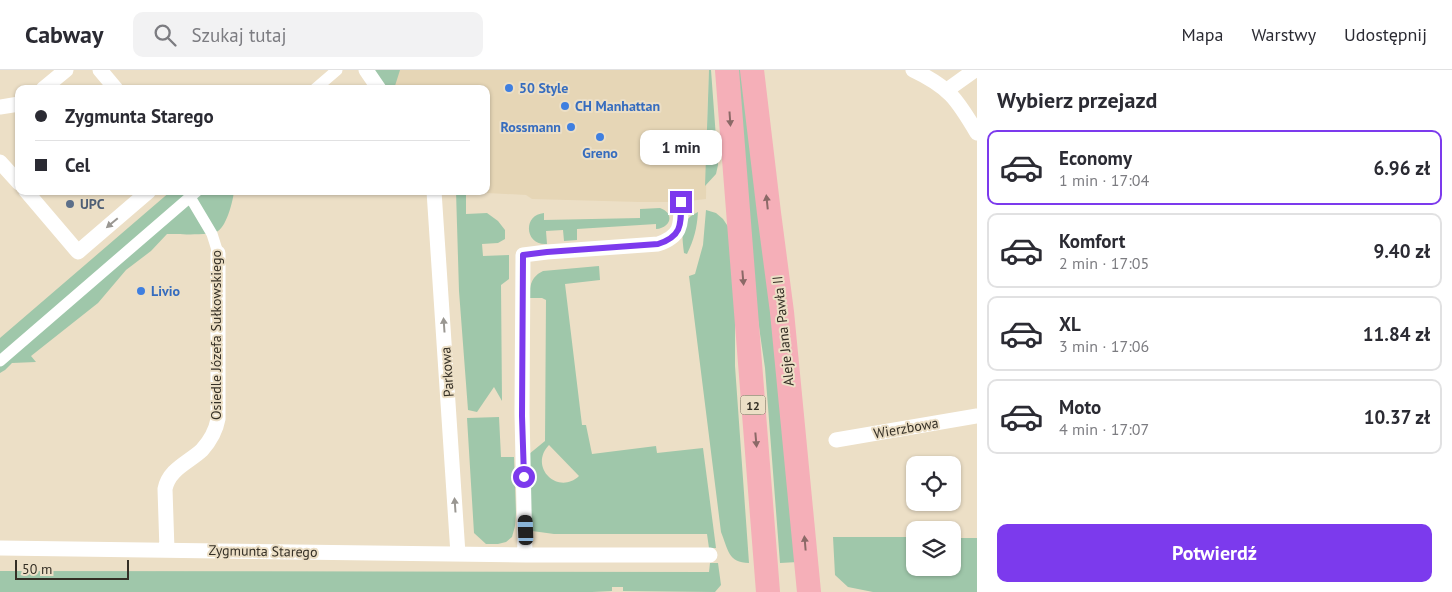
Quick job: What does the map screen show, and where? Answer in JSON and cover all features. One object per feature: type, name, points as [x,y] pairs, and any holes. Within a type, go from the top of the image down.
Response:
[{"type":"main road","name":"12","points":[[727,70],[768,592]]},
{"type":"main road","name":"Aleje Jana Pawła II","points":[[752,70],[782,312],[809,592]]},
{"type":"street","points":[[48,85],[66,70]]},
{"type":"street","points":[[100,70],[113,85]]},
{"type":"street","points":[[320,85],[337,70]]},
{"type":"street","points":[[366,70],[376,85]]},
{"type":"street","points":[[912,70],[937,82],[947,90],[963,109],[977,133]]},
{"type":"street","points":[[947,90],[975,70]]},
{"type":"street","points":[[0,107],[15,105]]},
{"type":"street","points":[[0,162],[15,179]]},
{"type":"street","points":[[29,195],[78,252],[145,195]]},
{"type":"street","name":"Osiedle Józefa Sułkowskiego","points":[[0,361],[192,195]]},
{"type":"street","name":"Osiedle Józefa Sułkowskiego","points":[[167,550],[165,489],[167,480],[202,450],[212,436],[218,419],[218,253],[212,234],[193,195]]},
{"type":"street","name":"Parkowa","points":[[434,195],[458,554]]},
{"type":"street","points":[[525,554],[522,416],[523,255],[658,244],[668,241],[679,230],[681,202]]},
{"type":"street","name":"Wierzbowa","points":[[836,440],[977,416]]},
{"type":"street","name":"Zygmunta Starego","points":[[0,548],[710,555]]},
{"type":"shaded area","points":[[365,70],[709,70],[706,199],[681,202],[640,202],[532,199],[526,195],[490,193],[490,85],[376,85]]},
{"type":"green space","points":[[365,70],[400,70],[395,85],[376,85]]},
{"type":"green space","points":[[709,70],[711,70],[718,165],[716,174],[705,186]]},
{"type":"green space","points":[[736,70],[744,70],[798,562],[780,563],[765,368],[751,272]]},
{"type":"green space","points":[[166,195],[233,195],[227,218],[218,231],[201,234],[167,234],[151,251],[126,270],[98,303],[31,356],[36,362],[12,363],[0,373],[0,338]]},
{"type":"green space","points":[[456,195],[466,195],[466,214],[487,213],[498,221],[505,230],[505,239],[498,243],[482,244],[483,256],[509,255],[509,279],[501,285],[502,401],[494,387],[477,412],[468,410],[459,291]]},
{"type":"green space","points":[[660,208],[668,213],[669,220],[665,226],[656,229],[656,224],[577,229],[577,240],[564,241],[563,230],[546,231],[547,244],[534,240],[529,230],[529,224],[532,219],[544,213],[544,220],[640,218],[640,209]]},
{"type":"green space","points":[[706,210],[716,213],[729,228],[735,290],[735,366],[749,563],[737,561],[733,558],[727,549],[721,532],[689,276],[695,274],[703,245]]},
{"type":"green space","points":[[698,212],[695,234],[687,254],[684,253],[683,229],[688,219]]},
{"type":"green space","points":[[599,266],[600,280],[565,284],[582,425],[586,425],[592,454],[656,446],[657,453],[703,448],[716,548],[709,548],[707,534],[554,534],[525,530],[523,459],[545,441],[546,300],[542,298],[529,298],[532,282],[543,271]],"holes":[[[549,445],[579,476],[571,481],[562,483],[548,476],[542,462],[543,453]]]},
{"type":"green space","points":[[499,417],[501,457],[514,457],[515,526],[512,537],[506,542],[486,544],[474,533],[467,418]]},
{"type":"green space","points":[[833,537],[906,537],[906,576],[961,576],[961,538],[977,538],[977,592],[873,592],[848,587],[835,575]]},
{"type":"green space","points":[[710,563],[718,563],[721,585],[715,592],[623,591],[623,587],[612,587],[612,591],[592,592],[0,592],[0,571],[709,572]]},
{"type":"place","name":"50 Style","points":[[509,88]]},
{"type":"place","name":"CH Manhattan","points":[[565,106]]},
{"type":"place","name":"Rossmann","points":[[571,127]]},
{"type":"place","name":"Greno","points":[[600,137]]},
{"type":"place","name":"UPC","points":[[70,204]]},
{"type":"place","name":"Livio","points":[[141,291]]},
{"type":"route","points":[[524,477],[522,416],[523,255],[658,244],[668,241],[679,230],[681,202]]}]
